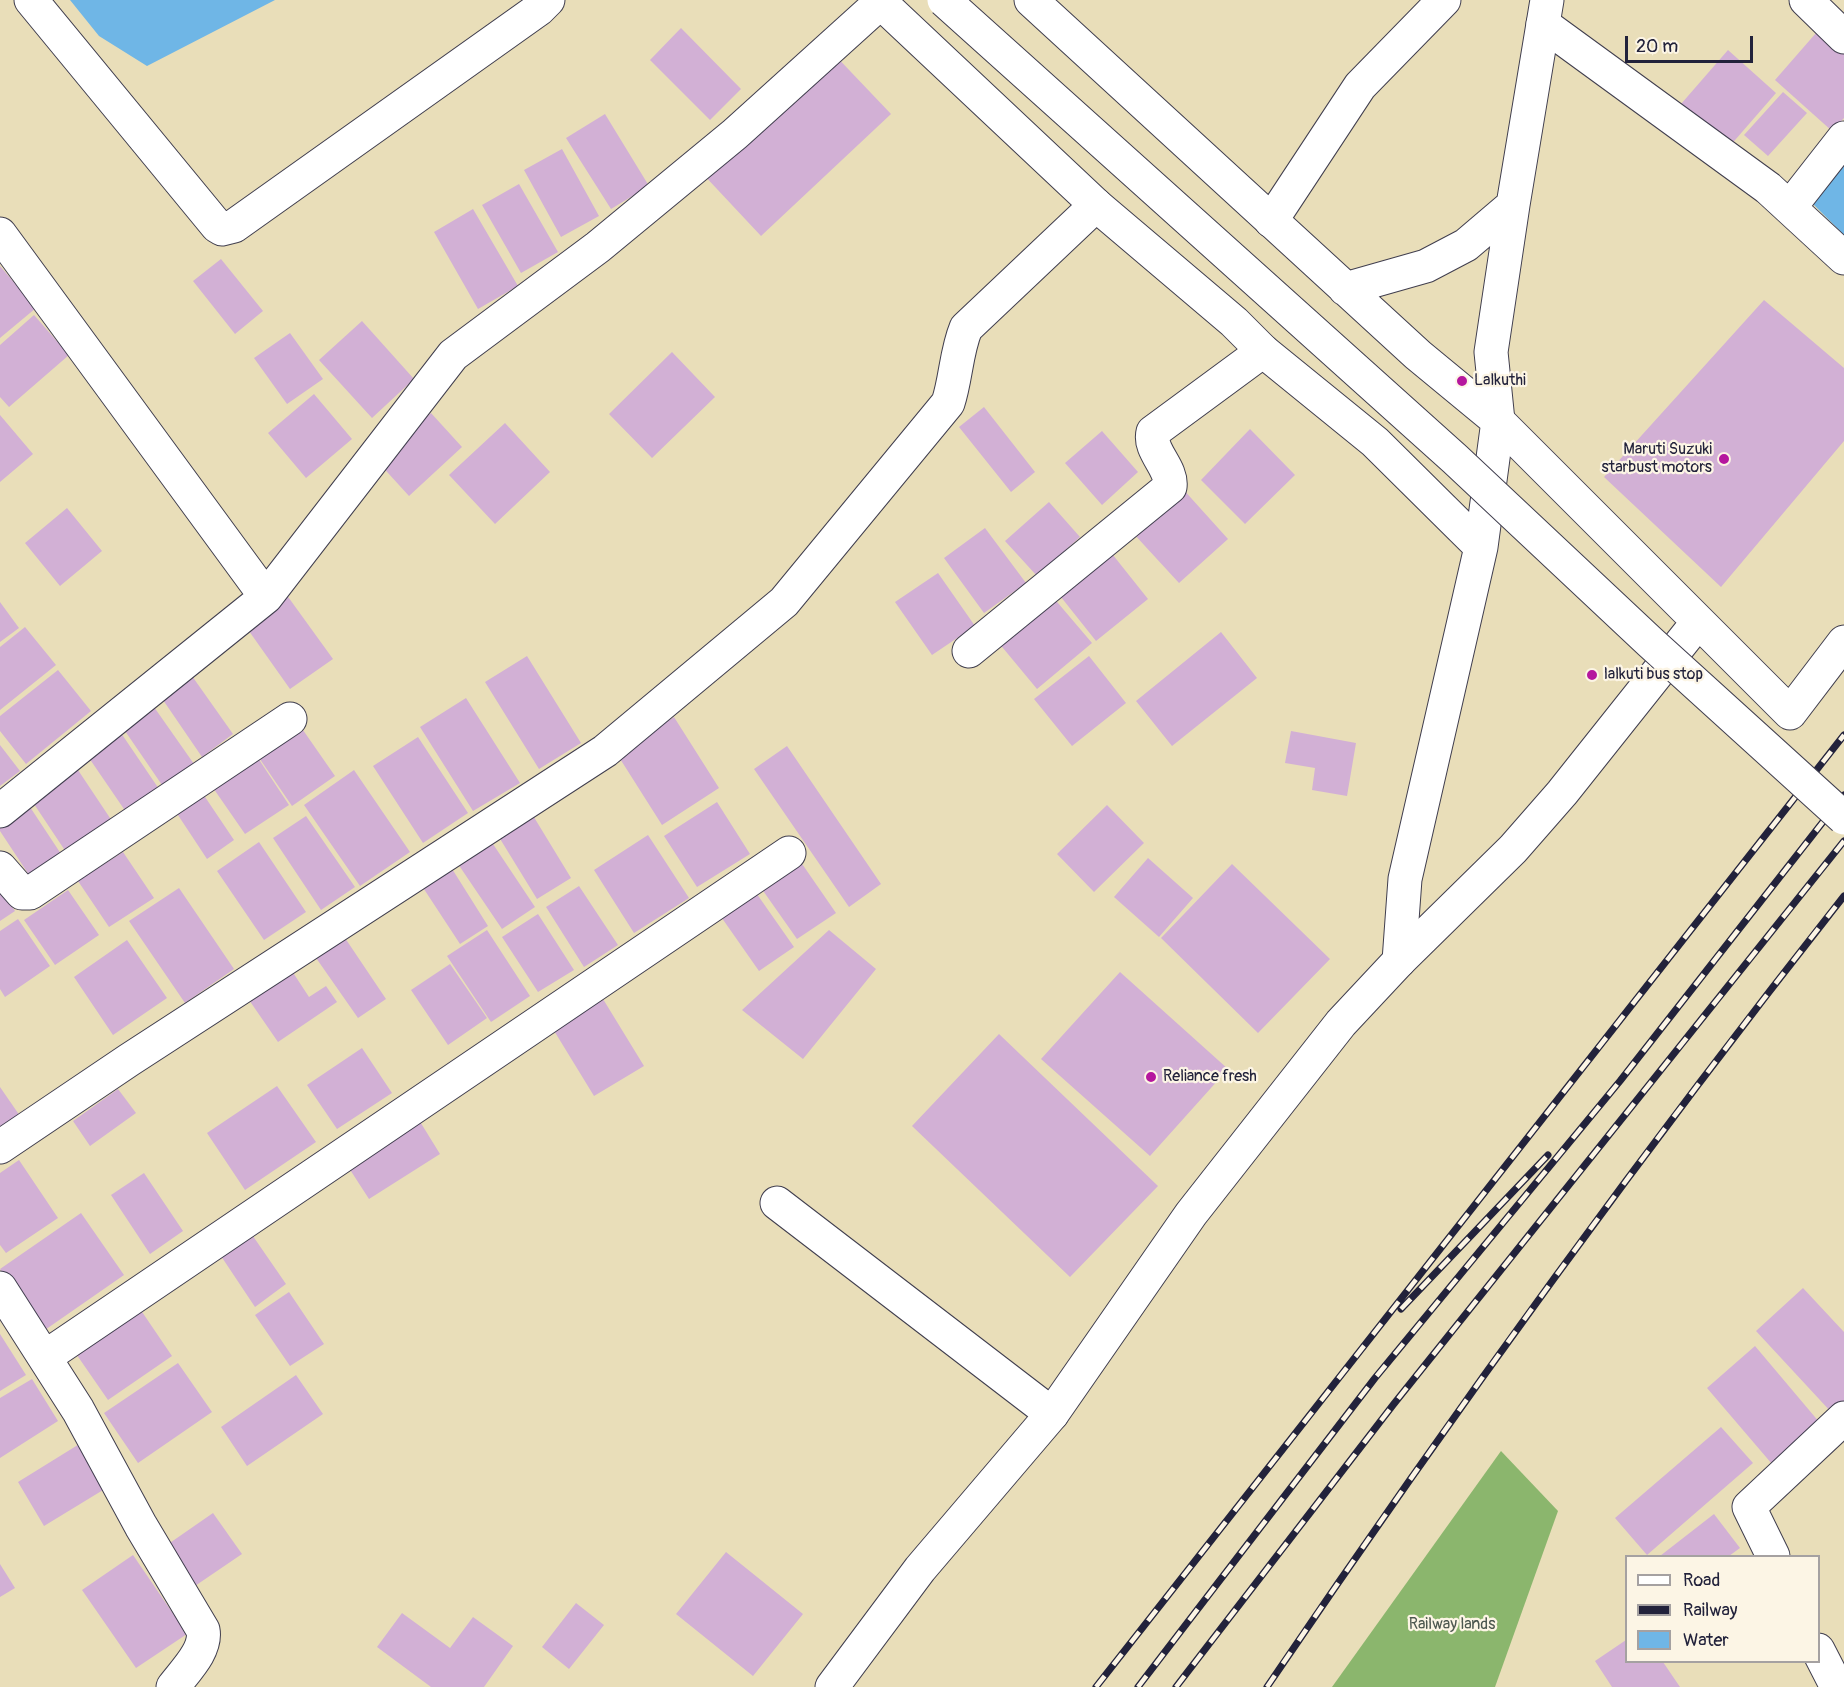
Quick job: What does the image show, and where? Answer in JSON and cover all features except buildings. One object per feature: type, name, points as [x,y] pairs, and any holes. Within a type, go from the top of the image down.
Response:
[{"type":"street","points":[[32,0],[222,229],[234,226],[539,9],[548,0]]},
{"type":"street","points":[[944,0],[1455,459],[1650,642],[1844,818]]},
{"type":"street","points":[[1031,0],[1418,355],[1498,421],[1790,713],[1844,642]]},
{"type":"street","points":[[1271,221],[1360,86],[1444,0]]},
{"type":"street","points":[[1806,0],[1844,37]]},
{"type":"street","points":[[0,811],[266,597],[453,355],[608,240],[735,134],[880,1],[1096,205],[1234,322],[1263,351],[1375,442],[1481,547]]},
{"type":"street","points":[[1399,961],[1405,879],[1481,547],[1498,421],[1491,352],[1545,12],[1768,188],[1844,258]]},
{"type":"street","points":[[1790,207],[1844,138]]},
{"type":"street","points":[[0,1147],[129,1060],[605,752],[784,602],[948,403],[954,384],[961,341],[966,328],[1096,205]]},
{"type":"street","points":[[1346,289],[1426,266],[1466,245],[1513,206]]},
{"type":"street","points":[[0,234],[266,597]]},
{"type":"street","points":[[969,651],[1170,487],[1171,480],[1152,442],[1153,432],[1263,351]]},
{"type":"street","points":[[832,1687],[920,1569],[1052,1414],[1191,1214],[1341,1023],[1399,961],[1520,841],[1562,793],[1698,622]]},
{"type":"street","points":[[0,868],[22,894],[30,893],[290,718]]},
{"type":"street","points":[[45,1357],[789,853]]},
{"type":"street","points":[[777,1203],[1052,1414]]},
{"type":"street","points":[[0,1288],[78,1410],[141,1526],[202,1630],[204,1638],[202,1646],[173,1687]]},
{"type":"street","points":[[1772,1555],[1749,1507],[1844,1418]]},
{"type":"street","points":[[1820,1654],[1837,1687]]},
{"type":"green space","name":"Railway lands","points":[[1501,1451],[1558,1511],[1495,1687],[1332,1687]]},
{"type":"water","points":[[70,0],[275,0],[147,66],[99,36]]},
{"type":"water","points":[[1844,165],[1844,235],[1811,202]]},
{"type":"railway","points":[[1096,1687],[1844,735]]},
{"type":"railway","points":[[1138,1687],[1375,1378],[1620,1081],[1844,795]]},
{"type":"railway","points":[[1176,1687],[1393,1405],[1844,841]]},
{"type":"railway","points":[[1267,1687],[1548,1286],[1694,1090],[1844,896]]},
{"type":"railway","points":[[1401,1309],[1548,1155]]},
{"type":"place","name":"Lalkuthi","points":[[1462,381]]},
{"type":"place","name":"Maruti Suzuki starbust motors","points":[[1724,459]]},
{"type":"place","name":"lalkuti bus stop","points":[[1592,675]]},
{"type":"place","name":"Reliance fresh","points":[[1151,1077]]}]
